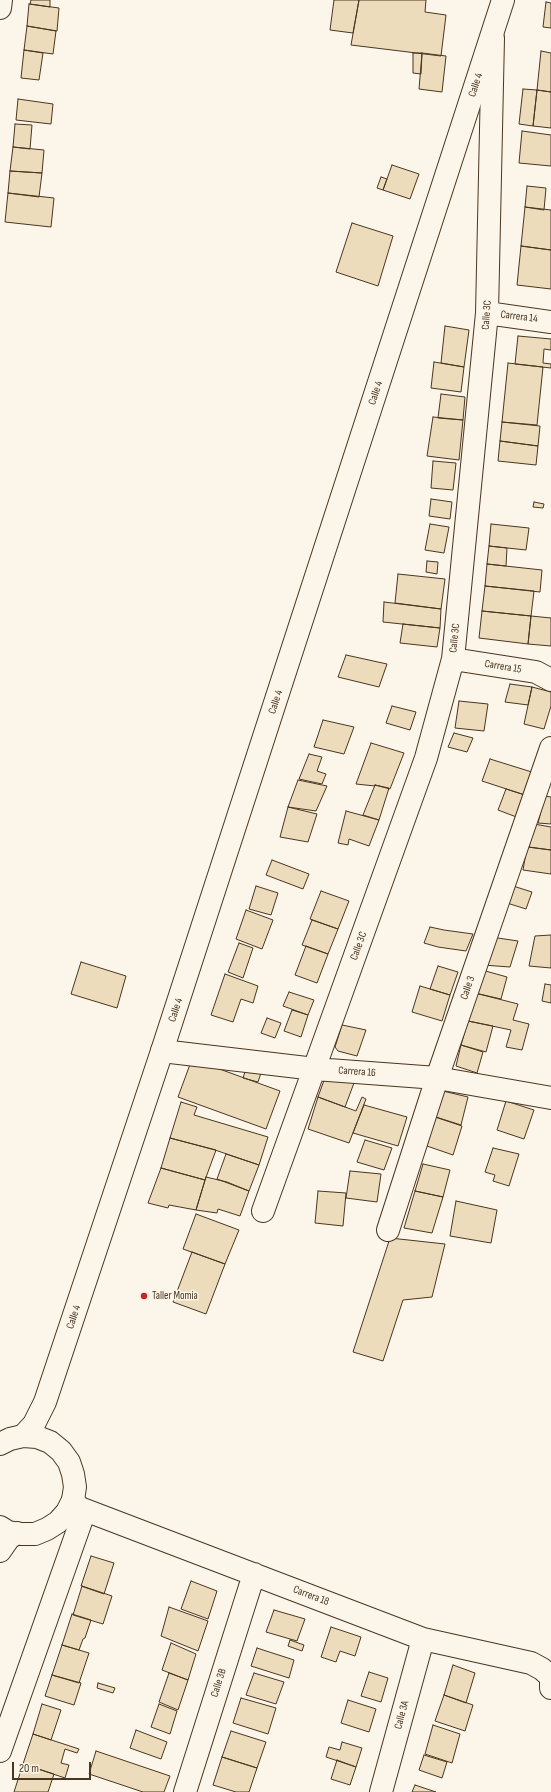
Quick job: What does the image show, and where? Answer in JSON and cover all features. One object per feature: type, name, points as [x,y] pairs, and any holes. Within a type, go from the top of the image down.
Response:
[{"type":"street","points":[[0,8],[1,0]]},
{"type":"street","name":"Calle 4","points":[[45,1402],[162,1051],[503,0]]},
{"type":"street","name":"Calle 3C","points":[[263,1211],[426,758],[453,659],[487,313],[493,34]]},
{"type":"street","name":"Carrera 14","points":[[487,313],[551,322]]},
{"type":"street","name":"Carrera 15","points":[[453,659],[536,672],[551,680]]},
{"type":"street","name":"Calle 3","points":[[388,1230],[437,1078],[551,748]]},
{"type":"street","name":"Carrera 16","points":[[162,1051],[315,1069],[437,1078],[551,1098]]},
{"type":"street","points":[[23,1436],[34,1424],[45,1402]]},
{"type":"street","points":[[45,1402],[46,1427],[50,1442]]},
{"type":"street","points":[[0,1444],[10,1439],[23,1436],[37,1437],[50,1442],[61,1451],[69,1462],[74,1482],[75,1508],[0,1751]]},
{"type":"street","points":[[4,1535],[34,1534],[47,1529],[75,1508]]},
{"type":"street","name":"Carrera 18","points":[[75,1508],[424,1639],[531,1663],[542,1669],[551,1677],[551,1688]]},
{"type":"street","points":[[0,1551],[9,1538],[4,1535]]},
{"type":"street","name":"Calle 3B","points":[[185,1792],[254,1574]]},
{"type":"street","name":"Calle 3A","points":[[381,1792],[424,1639]]},
{"type":"building","points":[[31,0],[50,0],[50,7],[30,4]]},
{"type":"building","points":[[334,0],[359,0],[353,33],[330,30]]},
{"type":"building","points":[[359,0],[426,0],[425,12],[446,15],[441,56],[351,45]]},
{"type":"building","points":[[546,2],[551,3],[551,28],[543,27]]},
{"type":"building","points":[[29,4],[59,8],[57,31],[27,26]]},
{"type":"building","points":[[27,26],[56,31],[53,54],[24,50]]},
{"type":"building","points":[[24,50],[43,53],[39,80],[21,78]]},
{"type":"building","points":[[541,51],[551,53],[551,92],[537,90]]},
{"type":"building","points":[[413,53],[422,53],[421,74],[413,73]]},
{"type":"building","points":[[422,53],[446,56],[442,92],[419,89]]},
{"type":"building","points":[[523,89],[537,90],[533,126],[519,124]]},
{"type":"building","points":[[537,90],[551,92],[551,128],[533,126]]},
{"type":"building","points":[[18,99],[53,104],[51,124],[16,120]]},
{"type":"building","points":[[15,124],[32,125],[30,149],[13,147]]},
{"type":"building","points":[[522,131],[551,135],[551,166],[519,163]]},
{"type":"building","points":[[13,147],[44,150],[42,173],[10,171]]},
{"type":"building","points":[[392,165],[419,174],[410,199],[383,190]]},
{"type":"building","points":[[10,171],[42,173],[39,197],[8,193]]},
{"type":"building","points":[[381,177],[387,179],[383,190],[377,188]]},
{"type":"building","points":[[527,186],[546,188],[544,210],[525,207]]},
{"type":"building","points":[[8,193],[54,198],[51,227],[5,222]]},
{"type":"building","points":[[525,207],[551,210],[551,250],[521,246]]},
{"type":"building","points":[[352,223],[393,236],[378,286],[336,272]]},
{"type":"building","points":[[521,246],[551,250],[551,289],[517,285]]},
{"type":"building","points":[[445,326],[469,330],[464,367],[441,363]]},
{"type":"building","points":[[518,336],[551,339],[551,350],[544,349],[543,363],[551,364],[551,368],[515,364]]},
{"type":"building","points":[[434,362],[464,367],[461,392],[431,388]]},
{"type":"building","points":[[508,363],[543,367],[537,425],[502,422]]},
{"type":"building","points":[[441,394],[465,397],[463,420],[438,418]]},
{"type":"building","points":[[433,417],[463,420],[459,460],[427,456]]},
{"type":"building","points":[[502,422],[540,426],[538,446],[500,441]]},
{"type":"building","points":[[500,441],[538,446],[536,465],[498,461]]},
{"type":"building","points":[[433,461],[456,463],[453,490],[431,488]]},
{"type":"building","points":[[431,499],[452,502],[450,519],[429,516]]},
{"type":"building","points":[[534,502],[544,504],[543,508],[533,507]]},
{"type":"building","points":[[430,524],[449,527],[444,553],[425,550]]},
{"type":"building","points":[[491,524],[529,528],[526,550],[489,546]]},
{"type":"building","points":[[489,546],[507,548],[506,566],[487,564]]},
{"type":"building","points":[[427,561],[438,562],[437,574],[426,572]]},
{"type":"building","points":[[487,564],[542,570],[540,592],[485,586]]},
{"type":"building","points":[[398,574],[445,579],[441,609],[395,603]]},
{"type":"building","points":[[485,586],[534,591],[531,616],[482,611]]},
{"type":"building","points":[[384,602],[441,609],[440,628],[383,622]]},
{"type":"building","points":[[482,611],[531,616],[528,644],[479,638]]},
{"type":"building","points":[[531,616],[551,618],[551,646],[528,644]]},
{"type":"building","points":[[403,624],[440,628],[437,647],[400,643]]},
{"type":"building","points":[[346,655],[387,664],[379,687],[338,677]]},
{"type":"building","points":[[510,684],[532,687],[528,705],[505,702]]},
{"type":"building","points":[[532,687],[551,692],[551,706],[544,729],[524,724]]},
{"type":"building","points":[[459,701],[488,704],[484,731],[455,728]]},
{"type":"building","points":[[392,706],[416,712],[410,730],[386,723]]},
{"type":"building","points":[[323,720],[354,727],[344,754],[314,747]]},
{"type":"building","points":[[454,733],[473,738],[467,752],[448,747]]},
{"type":"building","points":[[371,743],[404,753],[390,789],[375,785],[356,784]]},
{"type":"building","points":[[309,754],[322,757],[317,771],[326,774],[322,784],[299,779]]},
{"type":"building","points":[[490,759],[535,773],[528,796],[482,781]]},
{"type":"building","points":[[298,780],[327,786],[316,811],[288,807]]},
{"type":"building","points":[[375,785],[389,788],[379,820],[363,815]]},
{"type":"building","points":[[506,789],[528,796],[519,818],[498,810]]},
{"type":"building","points":[[545,796],[551,797],[551,824],[538,823]]},
{"type":"building","points":[[288,807],[317,814],[308,842],[280,837]]},
{"type":"building","points":[[346,811],[379,820],[369,846],[349,839],[348,845],[338,843]]},
{"type":"building","points":[[534,824],[551,827],[551,850],[529,847]]},
{"type":"building","points":[[527,847],[551,850],[551,874],[523,870]]},
{"type":"building","points":[[272,860],[309,874],[303,889],[266,875]]},
{"type":"building","points":[[256,886],[278,893],[271,915],[249,909]]},
{"type":"building","points":[[513,886],[532,892],[526,909],[507,903]]},
{"type":"building","points":[[321,891],[349,901],[338,929],[310,919]]},
{"type":"building","points":[[246,910],[273,920],[262,949],[236,939]]},
{"type":"building","points":[[312,920],[338,929],[328,954],[302,945]]},
{"type":"building","points":[[430,927],[473,934],[466,951],[438,947],[424,943]]},
{"type":"building","points":[[551,935],[551,968],[529,966],[535,936]]},
{"type":"building","points":[[491,937],[518,941],[510,967],[483,965]]},
{"type":"building","points":[[239,943],[253,948],[243,978],[228,972]]},
{"type":"building","points":[[306,946],[328,954],[317,983],[295,975]]},
{"type":"building","points":[[81,962],[126,976],[117,1008],[71,994]]},
{"type":"building","points":[[438,966],[458,972],[450,995],[430,989]]},
{"type":"building","points":[[482,970],[507,977],[501,999],[475,993]]},
{"type":"building","points":[[225,974],[258,986],[253,1003],[241,999],[233,1022],[211,1015]]},
{"type":"building","points":[[545,984],[551,985],[551,1003],[542,1001]]},
{"type":"building","points":[[420,986],[450,995],[442,1021],[412,1012]]},
{"type":"building","points":[[289,992],[314,1000],[308,1015],[283,1006]]},
{"type":"building","points":[[475,993],[518,1004],[513,1020],[529,1024],[522,1050],[506,1047],[511,1030],[468,1021]]},
{"type":"building","points":[[292,1010],[308,1015],[301,1037],[284,1031]]},
{"type":"building","points":[[267,1018],[281,1023],[275,1038],[261,1033]]},
{"type":"building","points":[[468,1021],[493,1026],[486,1052],[461,1045]]},
{"type":"building","points":[[342,1025],[366,1030],[357,1056],[338,1051],[335,1047]]},
{"type":"building","points":[[461,1045],[483,1052],[477,1073],[456,1066]]},
{"type":"building","points":[[192,1059],[280,1091],[266,1129],[178,1097]]},
{"type":"building","points":[[248,1063],[263,1067],[258,1082],[243,1078]]},
{"type":"building","points":[[327,1072],[354,1083],[345,1107],[318,1097]]},
{"type":"building","points":[[443,1091],[468,1097],[461,1125],[436,1117]]},
{"type":"building","points":[[318,1097],[356,1111],[362,1097],[366,1099],[349,1143],[308,1129]]},
{"type":"building","points":[[506,1101],[534,1110],[524,1139],[497,1130]]},
{"type":"building","points":[[181,1102],[197,1107],[194,1115],[268,1137],[259,1165],[215,1150],[170,1138]]},
{"type":"building","points":[[364,1105],[407,1117],[398,1146],[353,1133]]},
{"type":"building","points":[[435,1117],[462,1126],[453,1155],[427,1146]]},
{"type":"building","points":[[170,1138],[216,1150],[205,1180],[161,1168]]},
{"type":"building","points":[[365,1140],[392,1148],[384,1170],[357,1162]]},
{"type":"building","points":[[493,1148],[519,1154],[509,1186],[493,1181],[495,1175],[485,1172]]},
{"type":"building","points":[[226,1154],[259,1165],[249,1191],[217,1179]]},
{"type":"building","points":[[423,1164],[450,1170],[443,1197],[415,1191]]},
{"type":"building","points":[[161,1168],[205,1180],[196,1210],[169,1205],[168,1208],[148,1203]]},
{"type":"building","points":[[350,1171],[381,1174],[377,1202],[346,1198]]},
{"type":"building","points":[[206,1177],[227,1182],[249,1191],[240,1216],[218,1209],[217,1213],[196,1210]]},
{"type":"building","points":[[318,1191],[346,1193],[343,1226],[315,1223]]},
{"type":"building","points":[[415,1191],[443,1197],[432,1233],[404,1228]]},
{"type":"building","points":[[456,1201],[497,1210],[491,1243],[450,1236]]},
{"type":"building","points":[[196,1214],[239,1230],[225,1264],[183,1249]]},
{"type":"building","points":[[390,1238],[445,1244],[432,1297],[403,1300],[383,1361],[353,1352]]},
{"type":"building","points":[[192,1252],[225,1264],[206,1314],[173,1302]]},
{"type":"building","points":[[91,1556],[114,1563],[104,1594],[81,1586]]},
{"type":"building","points":[[191,1581],[217,1591],[208,1619],[181,1609]]},
{"type":"building","points":[[82,1586],[112,1596],[103,1624],[73,1615]]},
{"type":"building","points":[[169,1607],[208,1621],[198,1651],[161,1636]]},
{"type":"building","points":[[274,1610],[305,1619],[297,1641],[266,1632]]},
{"type":"building","points":[[72,1614],[91,1620],[79,1650],[62,1645]]},
{"type":"building","points":[[331,1627],[361,1637],[355,1656],[340,1651],[336,1662],[321,1657]]},
{"type":"building","points":[[290,1640],[304,1645],[302,1651],[288,1646]]},
{"type":"building","points":[[171,1643],[196,1654],[188,1680],[162,1670]]},
{"type":"building","points":[[62,1645],[89,1653],[79,1683],[52,1675]]},
{"type":"building","points":[[257,1648],[294,1660],[289,1678],[251,1666]]},
{"type":"building","points":[[453,1665],[475,1673],[466,1703],[444,1695]]},
{"type":"building","points":[[369,1672],[388,1678],[381,1702],[361,1696]]},
{"type":"building","points":[[169,1673],[188,1680],[178,1710],[159,1702]]},
{"type":"building","points":[[254,1673],[284,1682],[276,1704],[246,1695]]},
{"type":"building","points":[[52,1675],[81,1683],[74,1705],[45,1696]]},
{"type":"building","points":[[98,1683],[115,1688],[113,1693],[97,1688]]},
{"type":"building","points":[[444,1695],[473,1705],[465,1731],[435,1721]]},
{"type":"building","points":[[241,1698],[276,1708],[268,1734],[233,1723]]},
{"type":"building","points":[[348,1700],[376,1709],[369,1732],[341,1723]]},
{"type":"building","points":[[42,1704],[61,1710],[51,1740],[33,1734]]},
{"type":"building","points":[[159,1704],[177,1711],[170,1734],[151,1727]]},
{"type":"building","points":[[433,1725],[460,1734],[452,1763],[425,1754]]},
{"type":"building","points":[[136,1730],[167,1742],[161,1759],[130,1748]]},
{"type":"building","points":[[231,1731],[266,1742],[257,1768],[222,1757]]},
{"type":"building","points":[[33,1734],[79,1749],[77,1753],[65,1749],[61,1763],[69,1765],[65,1778],[23,1764]]},
{"type":"building","points":[[342,1742],[362,1748],[356,1767],[326,1757],[329,1747],[340,1750]]},
{"type":"building","points":[[96,1751],[170,1776],[164,1792],[143,1792],[89,1774]]},
{"type":"building","points":[[424,1755],[447,1762],[442,1778],[419,1770]]},
{"type":"building","points":[[222,1757],[257,1768],[249,1792],[236,1792],[213,1785]]},
{"type":"building","points":[[337,1760],[356,1767],[350,1785],[331,1779]]},
{"type":"building","points":[[23,1764],[54,1774],[48,1792],[14,1792]]},
{"type":"building","points":[[415,1785],[436,1792],[412,1792]]},
{"type":"place","name":"Taller Momia","points":[[144,1296]]}]
